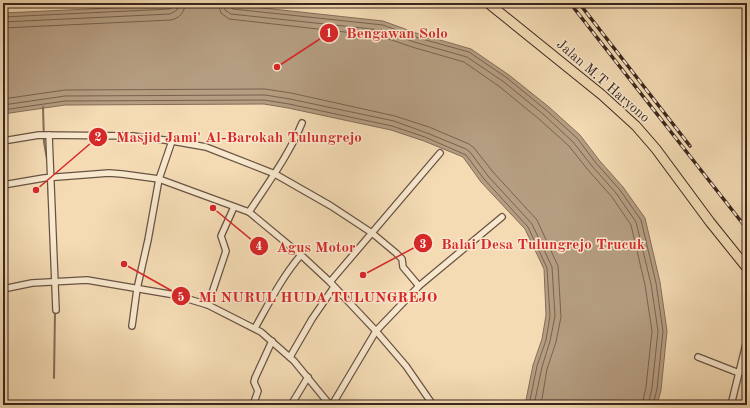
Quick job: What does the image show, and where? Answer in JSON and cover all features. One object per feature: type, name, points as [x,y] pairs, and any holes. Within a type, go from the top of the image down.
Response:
[{"type":"highway","name":"Jalan M.T Haryono","points":[[488,3],[602,95],[636,126],[747,268]]},
{"type":"street","points":[[249,212],[275,174],[295,140],[302,123]]},
{"type":"street","points":[[3,141],[39,135],[133,136],[206,147],[275,174],[331,206],[372,232],[400,256],[403,267],[419,286]]},
{"type":"street","points":[[49,135],[56,310]]},
{"type":"street","points":[[132,326],[137,289],[159,179],[172,141]]},
{"type":"street","points":[[330,282],[440,153]]},
{"type":"street","points":[[3,185],[44,178],[109,173],[159,179],[249,212],[301,255],[330,282],[376,331],[406,366],[433,405]]},
{"type":"street","points":[[208,305],[226,251],[221,236],[234,207]]},
{"type":"street","points":[[3,289],[32,283],[87,280],[175,295],[208,305],[255,328],[272,341],[290,357],[331,405],[376,331],[419,286],[502,217]]},
{"type":"street","points":[[255,328],[276,289],[301,255]]},
{"type":"street","points":[[290,357],[312,319],[334,287]]},
{"type":"street","points":[[731,405],[747,340]]},
{"type":"street","points":[[253,405],[258,391],[254,382],[255,378],[272,341]]},
{"type":"street","points":[[698,357],[739,373]]},
{"type":"street","points":[[291,405],[308,377]]},
{"type":"water","points":[[217,3],[383,21],[416,33],[471,49],[509,75],[549,107],[580,135],[599,160],[623,187],[645,218],[660,282],[667,331],[661,390],[657,405],[525,405],[533,365],[542,339],[546,315],[544,269],[525,229],[481,182],[463,157],[424,141],[391,130],[264,104],[65,105],[3,114],[3,13]]},
{"type":"waterway","points":[[43,107],[44,142],[47,159]]},
{"type":"waterway","points":[[48,180],[49,201]]},
{"type":"waterway","points":[[54,378],[55,311]]},
{"type":"railway","points":[[570,3],[747,229]]},
{"type":"railway","points":[[579,3],[690,146]]},
{"type":"place","name":"Bengawan Solo","points":[[277,67]]},
{"type":"place","name":"Masjid Jami' Al-Barokah Tulungrejo","points":[[36,190]]},
{"type":"place","name":"Agus Motor","points":[[213,208]]},
{"type":"place","name":"Mi NURUL HUDA TULUNGREJO","points":[[124,264]]},
{"type":"place","name":"Balai Desa Tulungrejo Trucuk","points":[[363,275]]}]
